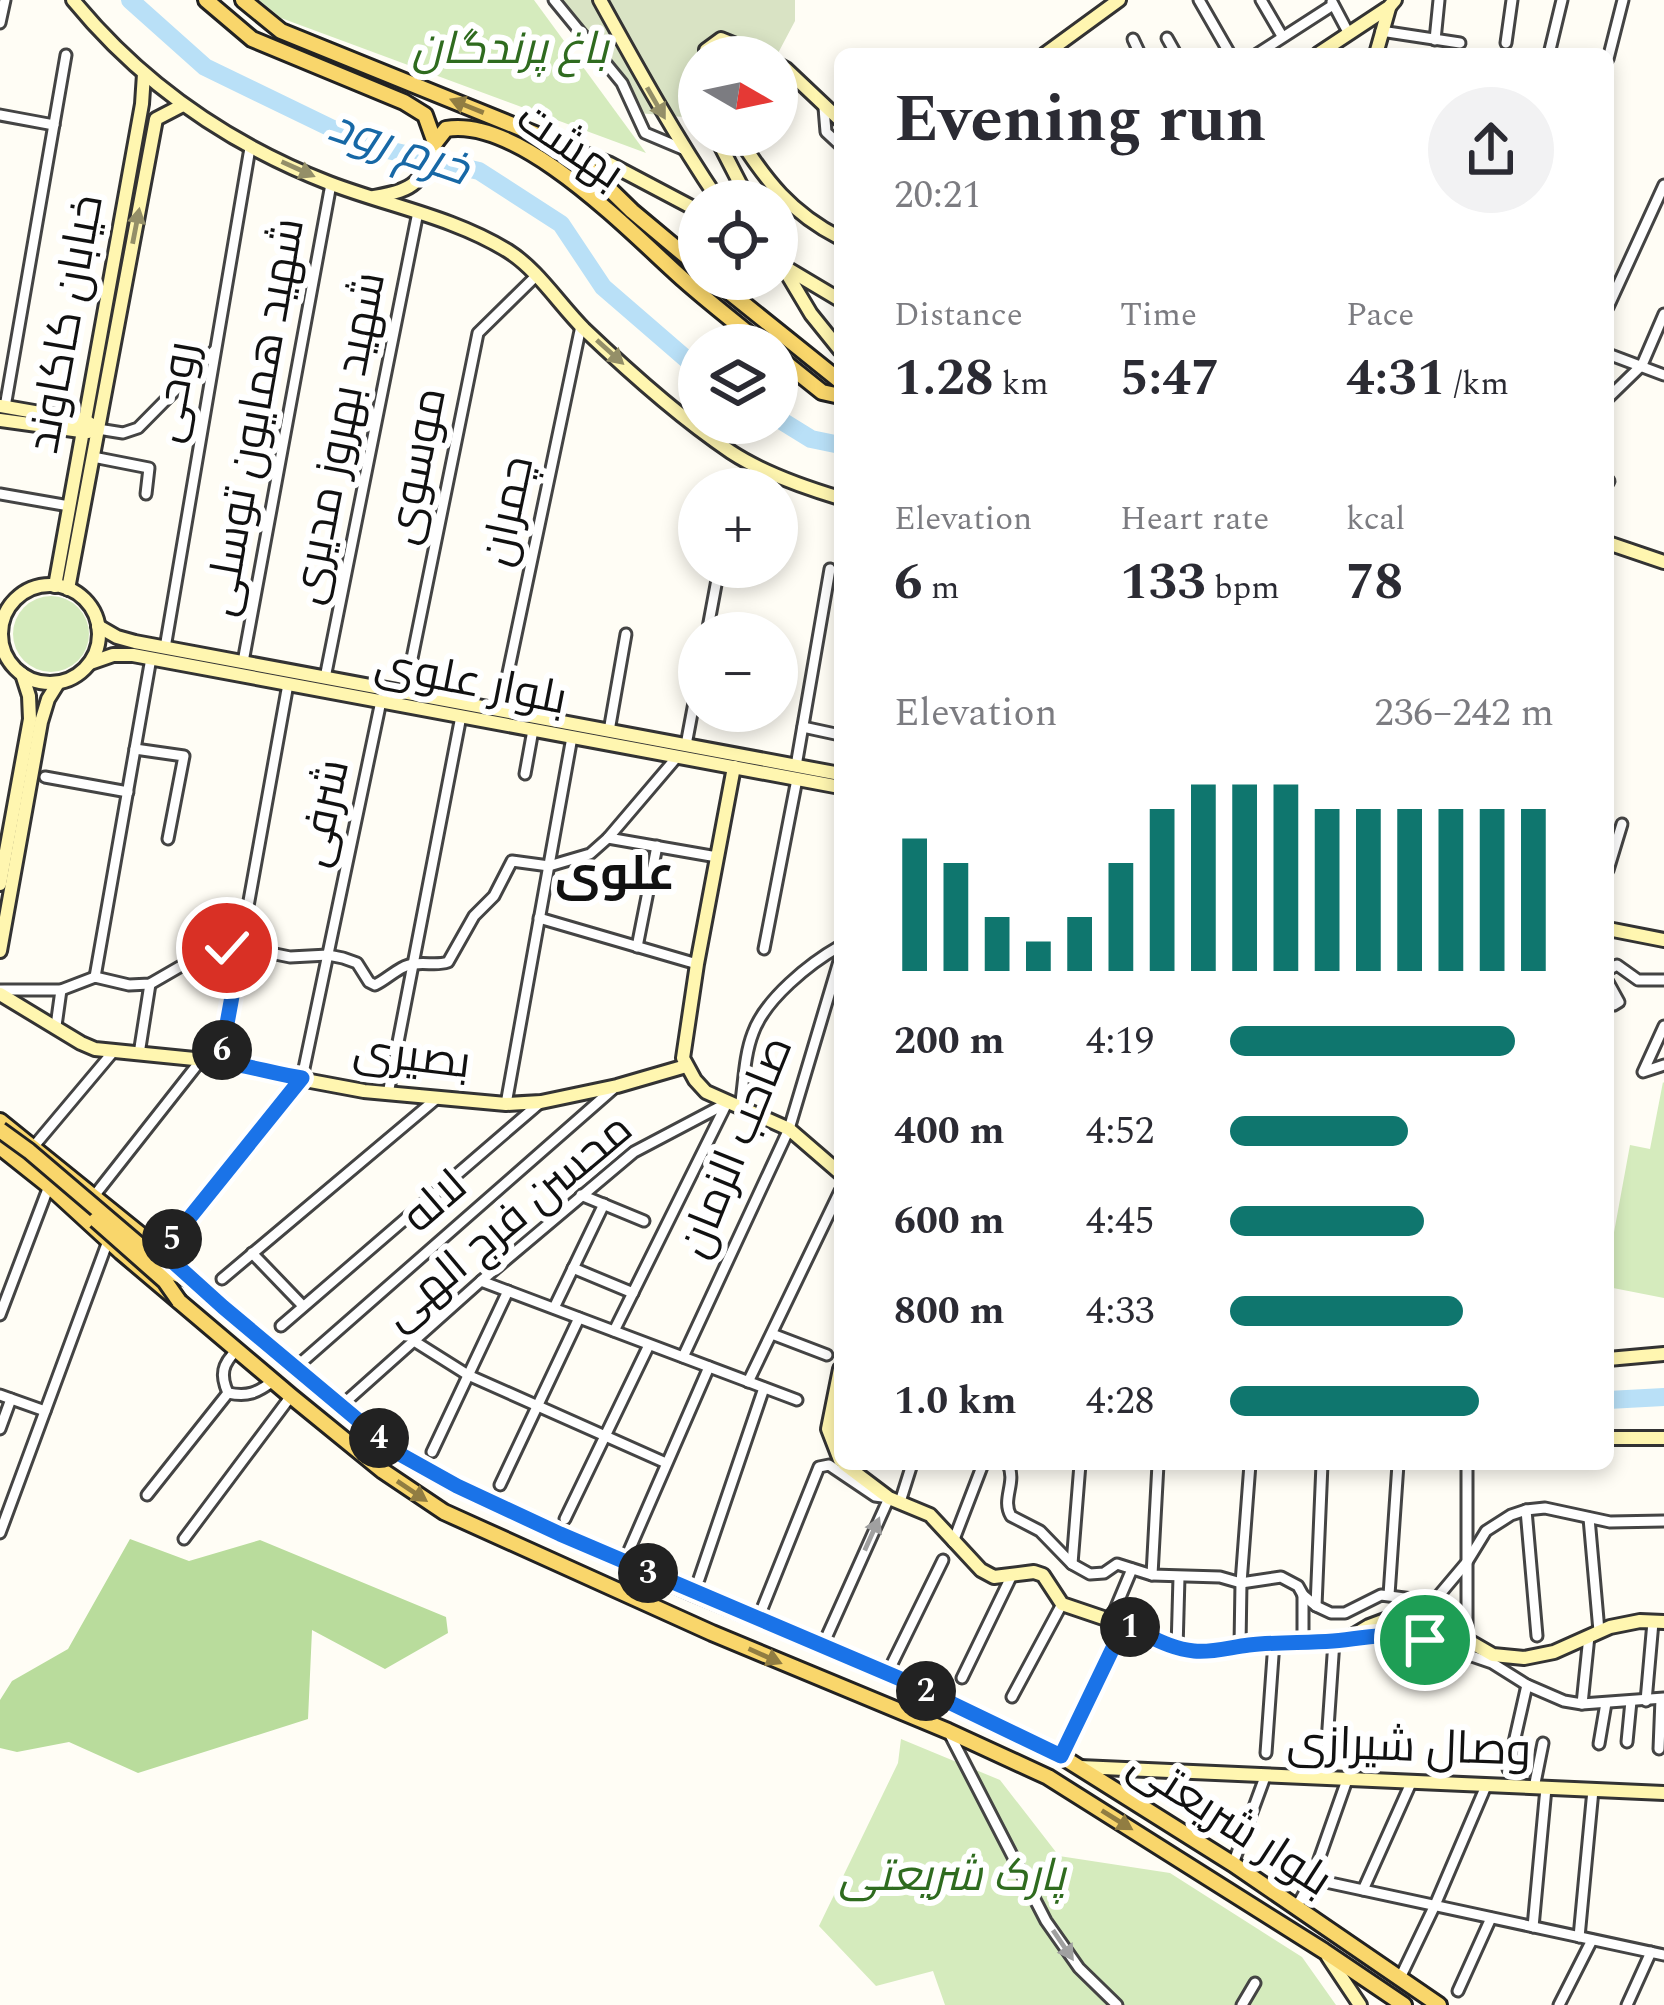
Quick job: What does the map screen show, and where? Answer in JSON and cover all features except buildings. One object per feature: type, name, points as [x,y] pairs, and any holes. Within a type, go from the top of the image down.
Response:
[{"type":"main road","points":[[73,0],[96,28],[182,106],[250,148],[331,184],[484,237],[514,254],[581,326],[732,452],[775,475],[834,496]]},
{"type":"main road","points":[[206,0],[252,39],[425,115],[433,148],[423,175],[395,193],[373,197]]},
{"type":"main road","name":"بهشت","points":[[243,0],[280,31],[535,134],[590,170],[678,249]]},
{"type":"main road","name":"بهشت","points":[[601,0],[678,139]]},
{"type":"main road","points":[[1053,48],[1119,0]]},
{"type":"main road","points":[[1377,48],[1390,2]]},
{"type":"main road","points":[[1327,48],[1390,2]]},
{"type":"main road","points":[[280,31],[294,58]]},
{"type":"main road","name":"خیابان کاکاوند","points":[[61,587],[93,457],[90,428],[145,74]]},
{"type":"main road","points":[[798,81],[834,116]]},
{"type":"main road","points":[[140,115],[143,110],[154,111],[156,119],[182,106]]},
{"type":"main road","name":"خیابان کاکاوند","points":[[61,587],[69,506],[156,119]]},
{"type":"main road","name":"بهشت","points":[[433,148],[446,129],[463,126],[508,140],[554,167],[738,324]]},
{"type":"main road","points":[[535,134],[610,164],[678,200]]},
{"type":"main road","points":[[750,156],[808,222],[834,235]]},
{"type":"main road","points":[[798,274],[834,297]]},
{"type":"main road","points":[[798,293],[834,343]]},
{"type":"main road","points":[[811,314],[815,298],[834,297]]},
{"type":"main road","points":[[739,300],[834,376]]},
{"type":"main road","points":[[798,373],[822,392],[834,395]]},
{"type":"main road","points":[[2,411],[90,428]]},
{"type":"main road","points":[[1614,545],[1664,562]]},
{"type":"main road","points":[[0,884],[29,719],[22,674],[1,642],[5,608],[30,590],[61,587],[88,603],[99,639],[90,663],[58,683],[22,674]]},
{"type":"main road","name":"بلوار علوی","points":[[98,626],[117,637],[165,648],[609,731],[734,767],[834,774]]},
{"type":"main road","name":"بلوار علوی","points":[[90,663],[113,656],[151,658],[532,730],[682,751],[797,773],[834,785]]},
{"type":"main road","points":[[0,951],[41,722],[58,683]]},
{"type":"main road","points":[[734,767],[697,964],[683,1052],[686,1066],[706,1092],[789,1129],[834,1168]]},
{"type":"main road","points":[[1614,930],[1664,940]]},
{"type":"main road","name":"بصیری","points":[[0,992],[80,1043],[113,1052],[244,1064],[273,1074],[388,1094],[506,1104],[541,1102],[686,1066]]},
{"type":"main road","name":"بلوار شریعتی","points":[[0,1121],[3,1142],[108,1241],[382,1471],[444,1512],[1048,1777],[1404,2005]]},
{"type":"main road","points":[[3,1142],[28,1151],[171,1272],[192,1280]]},
{"type":"main road","points":[[3,1142],[165,1281],[179,1301]]},
{"type":"main road","name":"بلوار شریعتی","points":[[3,1142],[40,1151],[396,1452],[457,1486],[624,1562],[903,1680],[1080,1768],[1140,1787],[1233,1864],[1439,2005]]},
{"type":"main road","points":[[28,1168],[32,1154],[40,1151]]},
{"type":"main road","points":[[1614,1358],[1664,1354]]},
{"type":"main road","points":[[834,1402],[829,1429],[834,1442]]},
{"type":"main road","points":[[1614,1438],[1664,1438]]},
{"type":"main road","points":[[853,1470],[894,1500],[930,1515],[980,1570],[994,1577],[1043,1575],[1062,1604],[1177,1648],[1205,1652],[1342,1639],[1385,1620],[1467,1640],[1493,1654],[1524,1658],[1640,1621],[1659,1622]]},
{"type":"main road","points":[[845,1690],[861,1679],[858,1661]]},
{"type":"main road","points":[[888,1707],[886,1688],[903,1680]]},
{"type":"main road","name":"وصال شیرازی","points":[[1080,1768],[1140,1787],[1265,1777],[1664,1793]]},
{"type":"main road","points":[[1324,1951],[1360,2005]]},
{"type":"street","points":[[0,23],[5,0]]},
{"type":"street","points":[[554,0],[622,83],[645,133],[678,146]]},
{"type":"street","points":[[1198,0],[1226,48]]},
{"type":"street","points":[[1262,0],[1282,36]]},
{"type":"street","points":[[1435,40],[1439,0]]},
{"type":"street","points":[[1506,43],[1512,0]]},
{"type":"street","points":[[1551,48],[1562,0]]},
{"type":"street","points":[[1611,48],[1623,0]]},
{"type":"street","points":[[1265,48],[1332,2],[1349,34]]},
{"type":"street","points":[[1381,31],[1460,44]]},
{"type":"street","points":[[1167,38],[1173,48]]},
{"type":"street","points":[[1133,39],[1137,48]]},
{"type":"street","points":[[2,411],[66,55]]},
{"type":"street","points":[[824,108],[826,131],[834,140]]},
{"type":"street","points":[[0,115],[54,125]]},
{"type":"street","name":"روحی","points":[[165,648],[250,148]]},
{"type":"street","name":"شهید همایون توسلی","points":[[243,662],[331,184]]},
{"type":"street","points":[[1614,296],[1659,210],[1664,185]]},
{"type":"street","name":"شهید بهروز مدیری","points":[[326,678],[418,212]]},
{"type":"street","name":"موسوی","points":[[405,693],[478,333],[536,276]]},
{"type":"street","points":[[1614,392],[1642,365],[1664,314]]},
{"type":"street","name":"چمران","points":[[500,710],[581,326]]},
{"type":"street","points":[[90,428],[123,433],[138,428],[216,350]]},
{"type":"street","points":[[1614,356],[1664,375]]},
{"type":"street","points":[[93,457],[149,468],[146,494]]},
{"type":"street","points":[[0,494],[69,506]]},
{"type":"street","points":[[764,949],[830,568]]},
{"type":"street","points":[[609,731],[626,634]]},
{"type":"street","points":[[95,977],[151,658]]},
{"type":"street","points":[[220,1062],[288,684]]},
{"type":"street","name":"شرفی","points":[[302,1078],[381,701]]},
{"type":"street","points":[[388,1094],[461,716]]},
{"type":"street","points":[[802,728],[834,734]]},
{"type":"street","points":[[525,774],[532,730]]},
{"type":"street","points":[[0,992],[61,989],[95,977],[129,985],[150,984],[194,958],[241,947],[290,957],[328,955],[357,963],[375,985],[406,965],[442,966],[474,916],[494,896],[512,861],[549,866],[590,854],[682,751],[686,732]]},
{"type":"street","points":[[506,1104],[572,737]]},
{"type":"street","points":[[136,749],[184,756],[168,838]]},
{"type":"street","points":[[45,778],[128,792]]},
{"type":"street","points":[[1614,850],[1622,824]]},
{"type":"street","points":[[608,838],[716,857]]},
{"type":"street","points":[[638,947],[657,846]]},
{"type":"street","points":[[539,918],[697,964]]},
{"type":"street","points":[[614,1331],[734,1106],[759,1020],[806,969],[834,950]]},
{"type":"street","points":[[1614,967],[1638,980],[1664,980]]},
{"type":"street","name":"صاحب الزمان","points":[[683,1357],[789,1129],[834,978]]},
{"type":"street","points":[[139,1054],[150,984]]},
{"type":"street","points":[[56,1026],[61,989]]},
{"type":"street","points":[[1664,1026],[1643,1072],[1664,1065]]},
{"type":"street","points":[[40,1151],[113,1052]]},
{"type":"street","points":[[94,1196],[201,1060]]},
{"type":"street","points":[[162,1252],[302,1078]]},
{"type":"street","name":"لاله","points":[[296,1368],[617,1086]]},
{"type":"street","points":[[222,1279],[436,1099]]},
{"type":"street","points":[[280,1326],[541,1102]]},
{"type":"street","name":"محسن فرج الهی","points":[[341,1406],[634,1152],[734,1106]]},
{"type":"street","points":[[0,1315],[50,1186]]},
{"type":"street","points":[[581,1195],[644,1220]]},
{"type":"street","points":[[748,1382],[834,1203]]},
{"type":"street","points":[[554,1309],[604,1204]]},
{"type":"street","points":[[0,1533],[108,1241]]},
{"type":"street","points":[[252,1253],[303,1306]]},
{"type":"street","points":[[573,1268],[633,1293]]},
{"type":"street","points":[[481,1281],[796,1400]]},
{"type":"street","points":[[432,1452],[508,1291]]},
{"type":"street","points":[[500,1485],[579,1318]]},
{"type":"street","points":[[772,1334],[826,1355]]},
{"type":"street","points":[[414,1341],[468,1375],[667,1463]]},
{"type":"street","points":[[565,1519],[649,1345]]},
{"type":"street","points":[[228,1393],[221,1379],[227,1360],[237,1350]]},
{"type":"street","points":[[624,1562],[709,1367]]},
{"type":"street","points":[[228,1393],[258,1393],[273,1381]]},
{"type":"street","points":[[699,1579],[764,1388]]},
{"type":"street","points":[[147,1495],[228,1393]]},
{"type":"street","points":[[184,1539],[291,1396]]},
{"type":"street","points":[[0,1429],[5,1397],[45,1411]]},
{"type":"street","points":[[758,1618],[819,1467],[834,1468]]},
{"type":"street","points":[[836,1470],[875,1496],[894,1500]]},
{"type":"street","points":[[822,1647],[909,1470]]},
{"type":"street","points":[[952,1542],[980,1470]]},
{"type":"street","points":[[1010,1470],[1006,1504],[1011,1516],[1040,1531],[1072,1564],[1090,1574],[1104,1573],[1117,1564],[1152,1575],[1220,1577],[1241,1583],[1281,1577],[1298,1586],[1316,1606],[1331,1612],[1346,1613],[1381,1594],[1428,1601],[1439,1597],[1486,1531],[1511,1514],[1554,1510],[1610,1522],[1664,1521]]},
{"type":"street","points":[[1072,1564],[1080,1470]]},
{"type":"street","points":[[1152,1575],[1158,1470]]},
{"type":"street","points":[[1240,1646],[1250,1470]]},
{"type":"street","points":[[1316,1606],[1322,1470]]},
{"type":"street","points":[[1389,1595],[1398,1470]]},
{"type":"street","points":[[1467,1470],[1467,1640]]},
{"type":"street","points":[[1526,1510],[1537,1636]]},
{"type":"street","points":[[1582,1704],[1594,1634],[1588,1518]]},
{"type":"street","points":[[887,1674],[943,1561]]},
{"type":"street","points":[[1061,1756],[1118,1622],[1132,1569]]},
{"type":"street","points":[[962,1678],[1011,1577]]},
{"type":"street","points":[[1177,1648],[1179,1577]]},
{"type":"street","points":[[1303,1595],[1303,1641]]},
{"type":"street","points":[[1414,1625],[1428,1601]]},
{"type":"street","points":[[1012,1697],[1062,1604]]},
{"type":"street","points":[[1646,1701],[1659,1622]]},
{"type":"street","points":[[1326,1757],[1342,1639],[1396,1633],[1492,1663],[1550,1698],[1582,1704],[1662,1698],[1659,1749]]},
{"type":"street","points":[[1266,1753],[1274,1642]]},
{"type":"street","points":[[1508,1769],[1527,1685]]},
{"type":"street","points":[[1628,1742],[1631,1701]]},
{"type":"street","points":[[1599,1744],[1606,1703]]},
{"type":"street","points":[[948,1731],[1046,1921],[1079,1968],[1117,2005]]},
{"type":"street","points":[[1533,1927],[1543,1743]]},
{"type":"street","points":[[1233,1864],[1265,1777]]},
{"type":"street","points":[[1296,1908],[1312,1879],[1347,1780]]},
{"type":"street","points":[[1363,1890],[1411,1783]]},
{"type":"street","points":[[1400,1978],[1486,1786]]},
{"type":"street","points":[[1579,1937],[1593,1790]]},
{"type":"street","points":[[1312,1879],[1664,1955]]},
{"type":"street","points":[[1458,1991],[1491,1918]]},
{"type":"street","points":[[1559,2005],[1592,1940]]},
{"type":"street","points":[[1627,2005],[1651,1952]]},
{"type":"street","points":[[1242,2005],[1255,1983]]},
{"type":"green space","name":"باغ پرندگان","points":[[259,0],[534,0],[646,153],[281,18]]},
{"type":"green space","points":[[555,0],[795,0],[795,21],[787,36],[678,36],[678,117],[638,113]]},
{"type":"green space","points":[[51,596],[78,607],[89,634],[78,661],[51,672],[24,661],[13,634],[24,607]]},
{"type":"green space","points":[[1663,1082],[1664,1298],[1614,1288],[1614,1232],[1630,1145],[1650,1149]]},
{"type":"green space","points":[[130,1539],[189,1561],[260,1540],[446,1617],[448,1633],[385,1669],[312,1630],[308,1719],[138,1773],[69,1742],[17,1752],[0,1748],[0,1700],[12,1681],[68,1649]]},
{"type":"green space","name":"پارک شریعتی","points":[[901,1739],[1000,1780],[1059,1856],[1170,1873],[1302,1957],[1336,2005],[945,2005],[933,1971],[876,1986],[819,1926],[898,1763]]},
{"type":"waterway","name":"خرم رود","points":[[130,0],[205,67],[366,145],[479,171],[561,224],[603,287],[678,352]]},
{"type":"waterway","name":"خرم رود","points":[[798,431],[834,444]]},
{"type":"waterway","name":"خرم رود","points":[[1614,1400],[1664,1397]]},
{"type":"district","name":"علوی","points":[[615,874]]},
{"type":"route","points":[[227,948],[241,947],[220,1062],[302,1078],[162,1252],[396,1452],[560,1534],[903,1680],[1061,1756],[1124,1625],[1177,1648],[1205,1652],[1377,1634],[1425,1640]]}]
